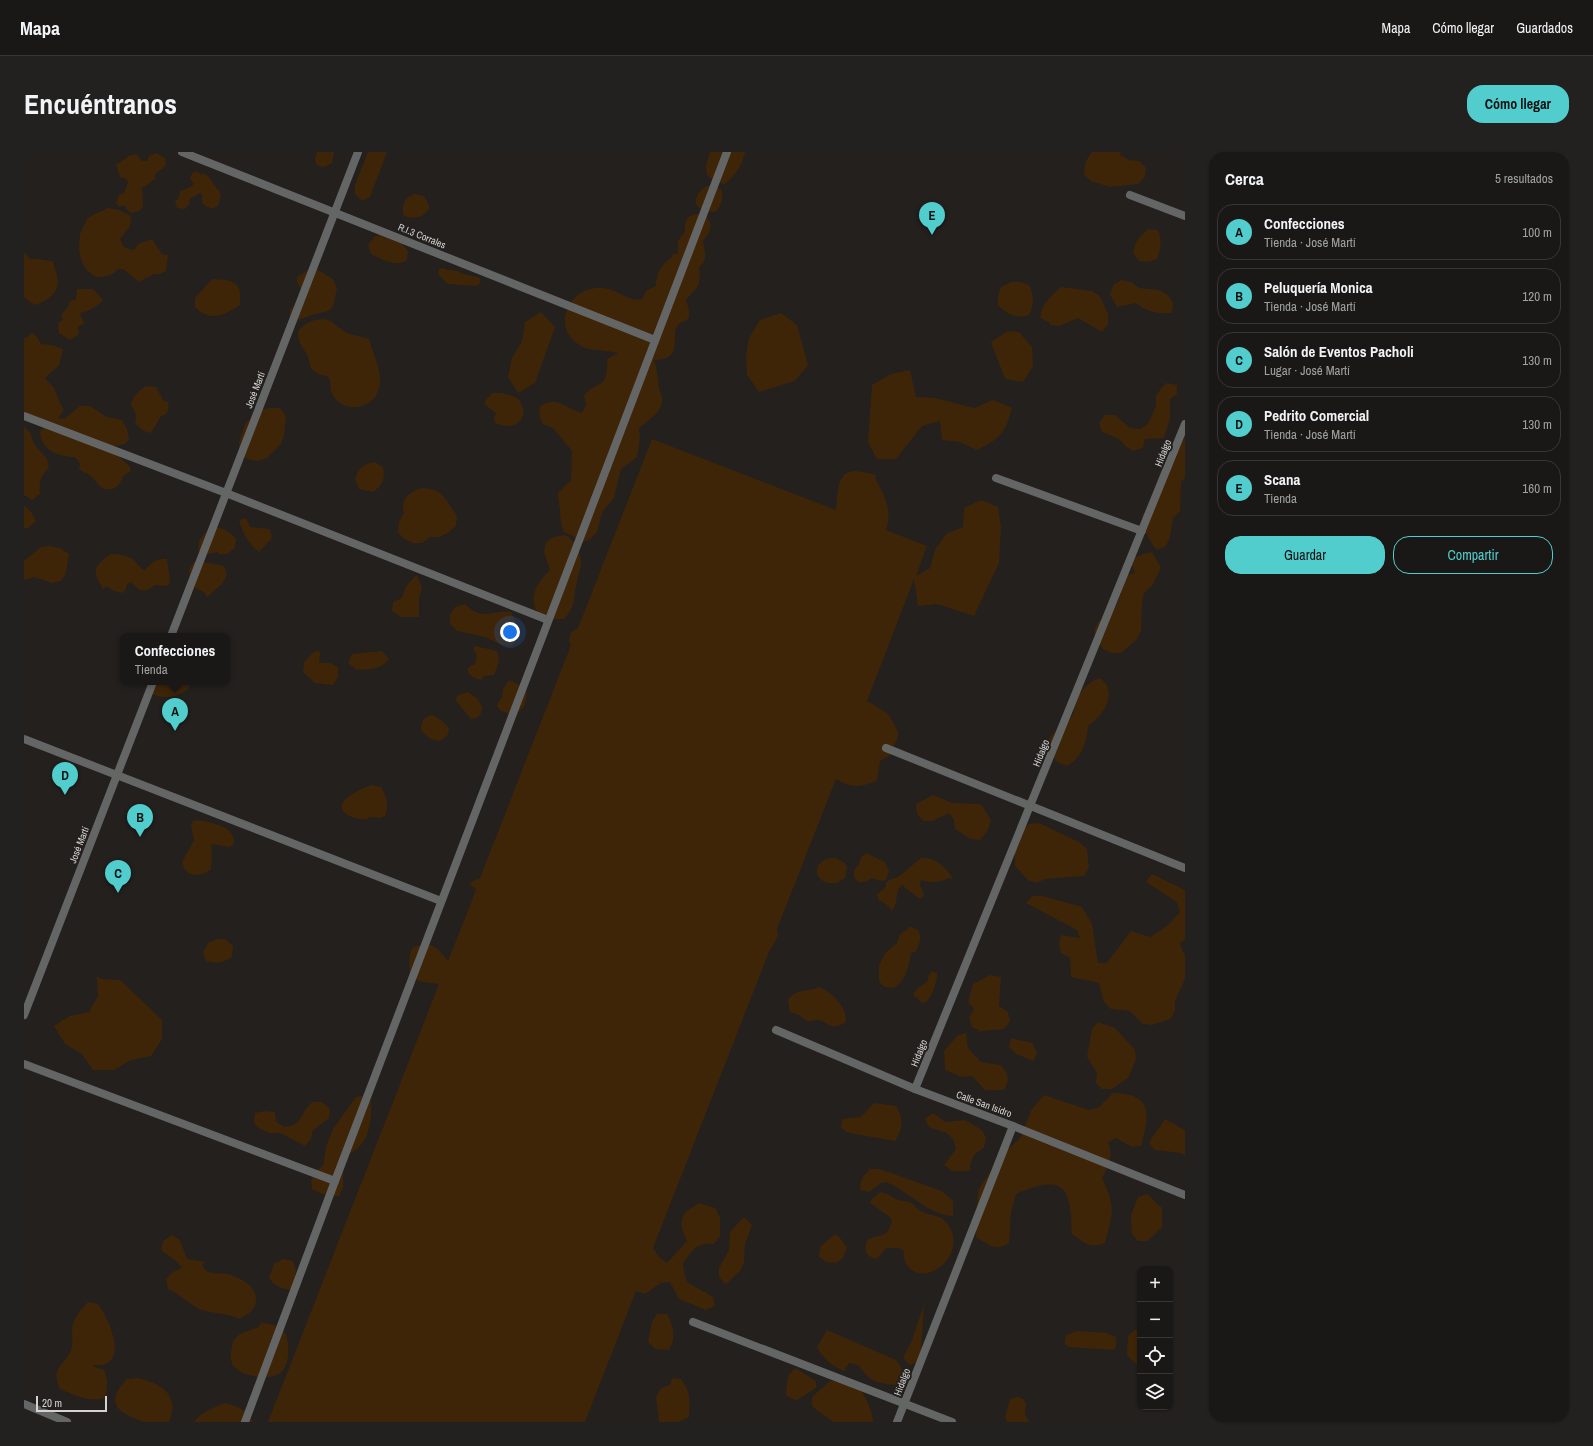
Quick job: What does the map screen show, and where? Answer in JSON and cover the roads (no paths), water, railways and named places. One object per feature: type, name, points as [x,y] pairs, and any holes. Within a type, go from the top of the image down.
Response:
[{"type":"street","name":"R.I.3 Corrales","points":[[182,152],[655,340]]},
{"type":"street","name":"José Martí","points":[[172,633],[358,152]]},
{"type":"street","points":[[245,1422],[334,1181],[727,152]]},
{"type":"street","points":[[1130,195],[1185,216]]},
{"type":"street","points":[[24,416],[226,493],[548,620]]},
{"type":"street","name":"Hidalgo","points":[[916,1089],[1185,424]]},
{"type":"street","points":[[996,478],[1142,531]]},
{"type":"street","name":"José Martí","points":[[24,1015],[152,685]]},
{"type":"street","points":[[24,739],[441,901]]},
{"type":"street","points":[[886,748],[1185,868]]},
{"type":"street","name":"Calle San Isidro","points":[[776,1030],[916,1089],[1185,1195]]},
{"type":"street","points":[[24,1064],[334,1181]]},
{"type":"street","name":"Hidalgo","points":[[897,1422],[1013,1126]]},
{"type":"street","points":[[693,1322],[952,1422]]},
{"type":"street","points":[[24,1404],[67,1422]]},
{"type":"place","name":"Scana","points":[[932,235]]},
{"type":"place","name":"Confecciones","points":[[175,731]]},
{"type":"place","name":"Pedrito Comercial","points":[[65,795]]},
{"type":"place","name":"Peluquería Monica","points":[[140,837]]},
{"type":"place","name":"Salón de Eventos Pacholi","points":[[118,893]]}]
